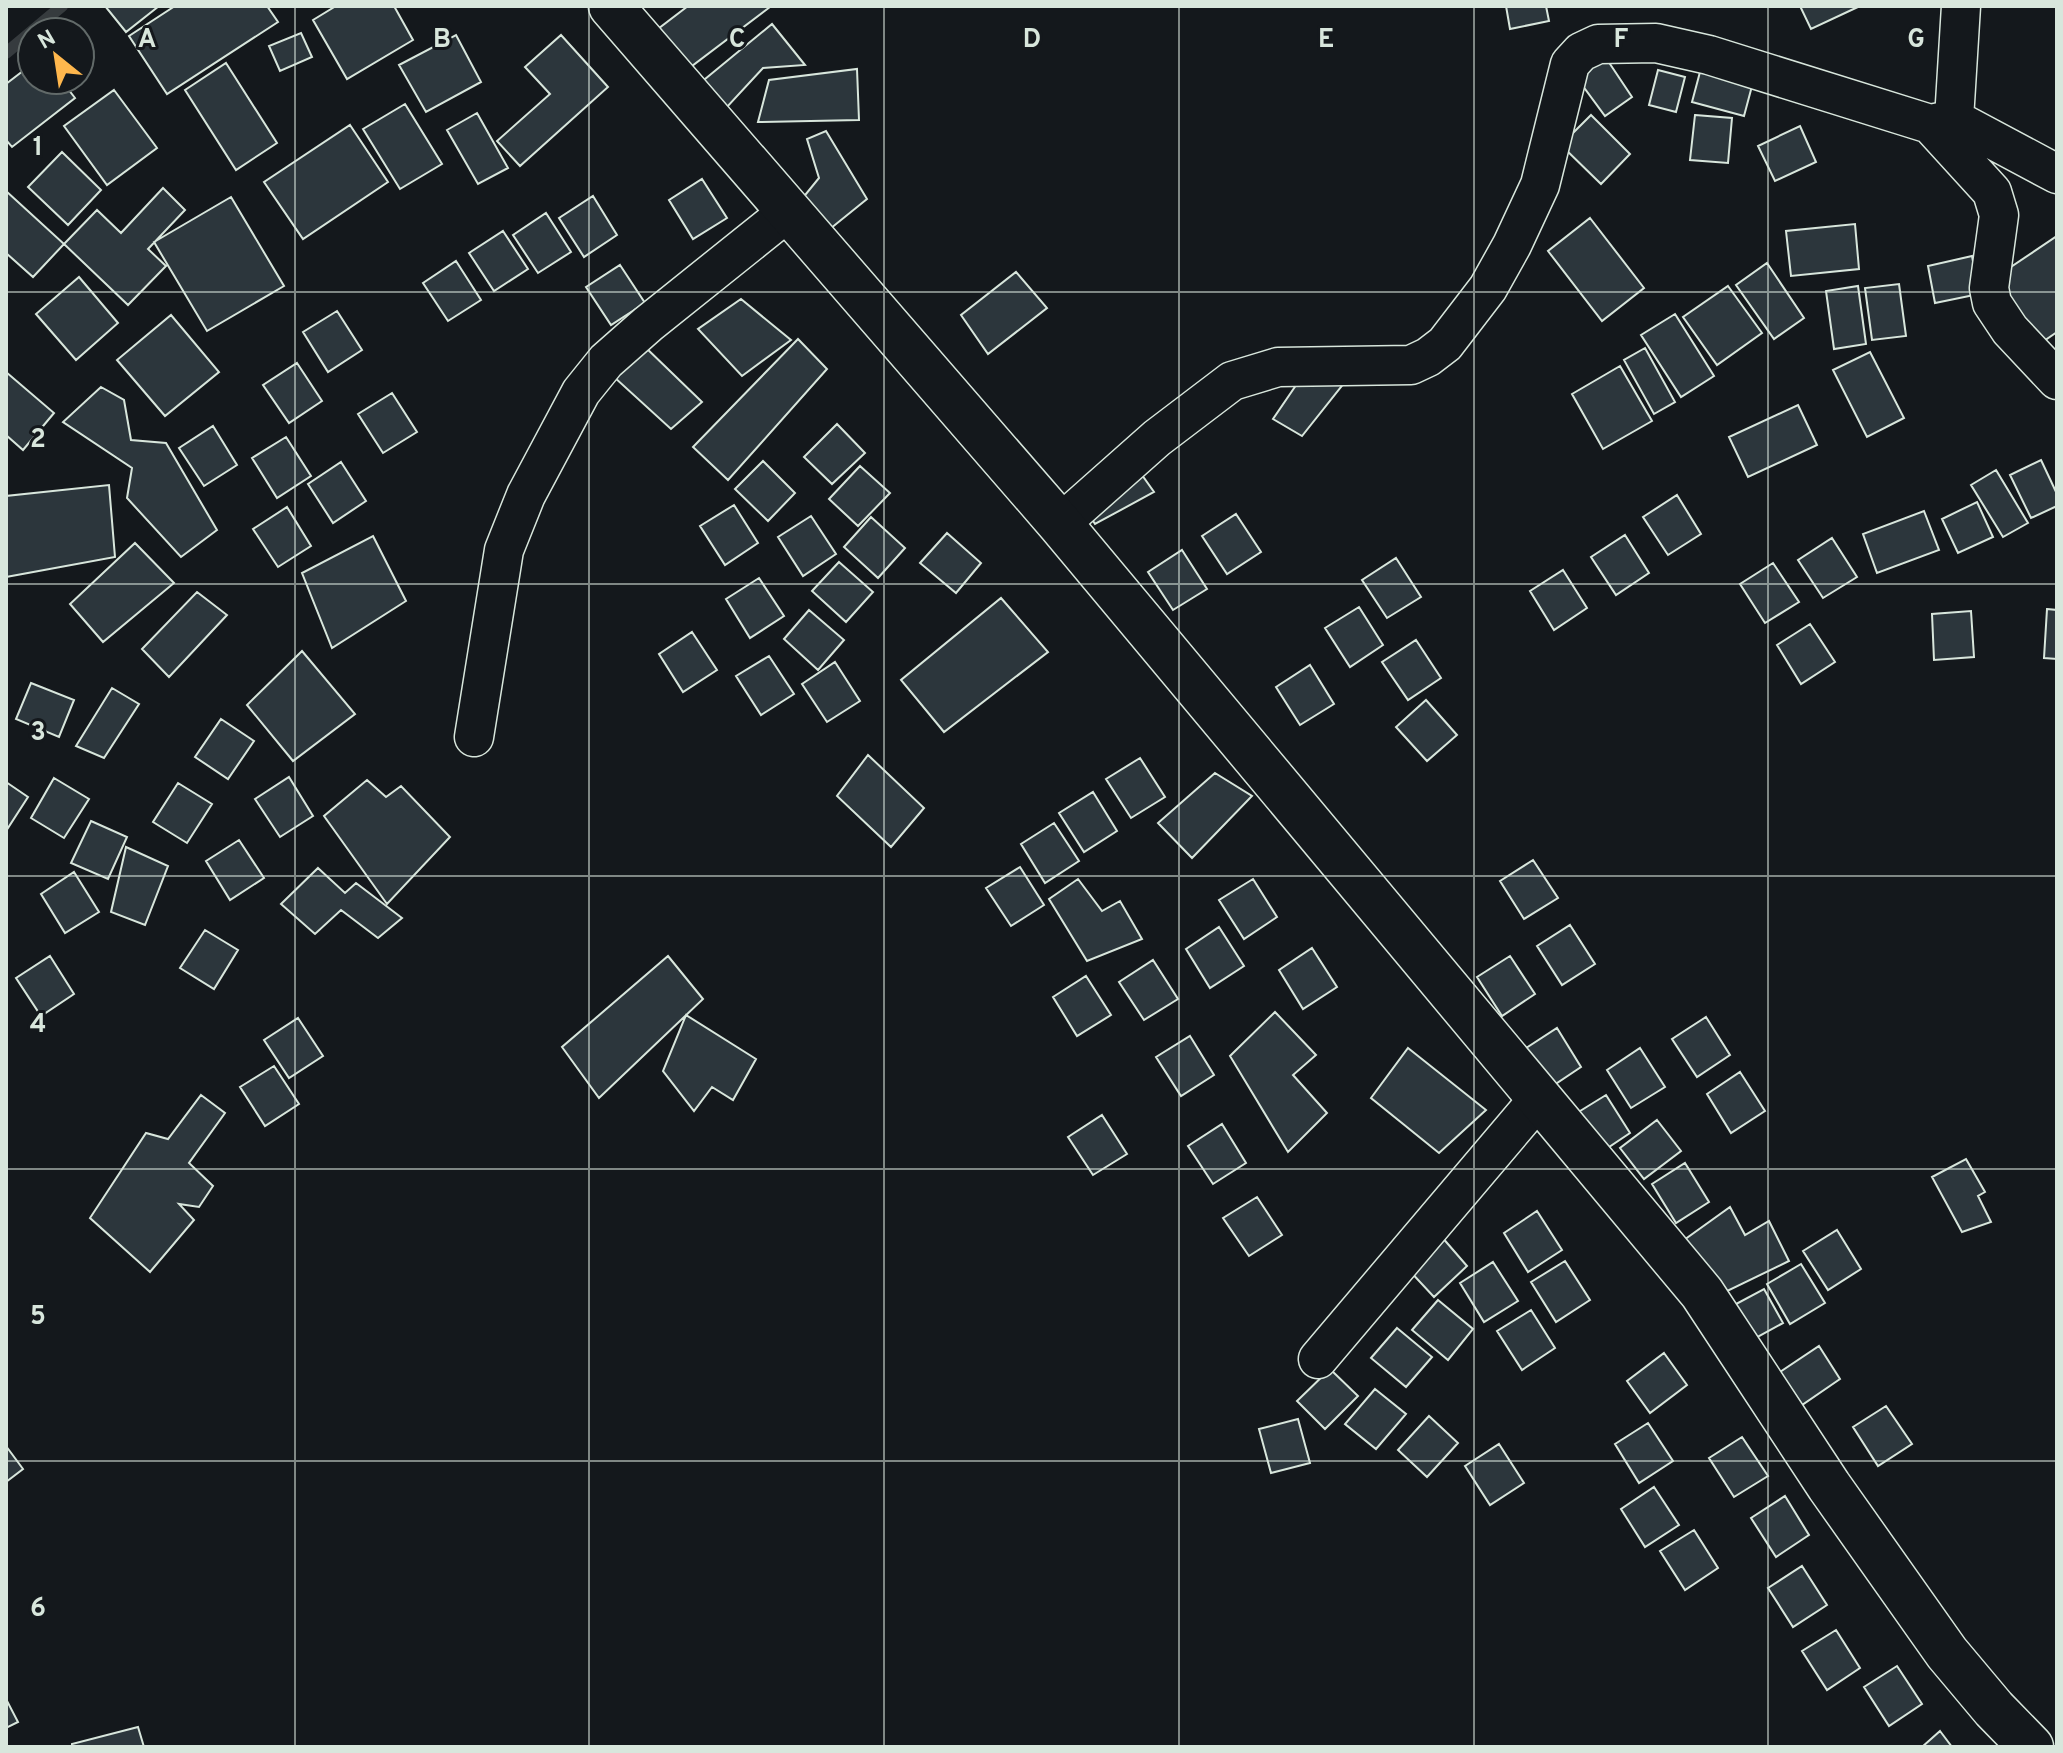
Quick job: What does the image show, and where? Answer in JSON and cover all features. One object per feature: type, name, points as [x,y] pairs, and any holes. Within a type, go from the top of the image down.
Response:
[{"type":"street","points":[[611,6],[1060,524],[1702,1293],[1829,1486],[1947,1653],[2031,1747]]},
{"type":"street","points":[[1961,6],[1942,122],[1992,192],[1999,215],[1989,288],[1992,303],[2010,330],[2057,380]]},
{"type":"street","points":[[1060,524],[1157,438],[1232,381],[1278,367],[1411,365],[1445,344],[1488,288],[1540,185],[1570,64],[1581,52],[1598,44],[1656,43],[1709,55],[1942,122],[2057,174]]},
{"type":"street","points":[[474,737],[504,550],[526,495],[581,392],[606,361],[648,324],[789,211]]},
{"type":"street","points":[[1318,1359],[1540,1097]]},
{"type":"building","points":[[105,6],[159,6],[126,32]]},
{"type":"building","points":[[175,6],[267,6],[278,22],[167,94],[129,36]]},
{"type":"building","points":[[336,6],[394,6],[413,40],[347,79],[313,20]]},
{"type":"building","points":[[688,6],[770,7],[684,72],[654,32]]},
{"type":"building","points":[[1506,6],[1546,6],[1549,21],[1510,29]]},
{"type":"building","points":[[1800,6],[1860,6],[1811,29]]},
{"type":"building","points":[[772,24],[805,65],[763,68],[727,107],[699,84]]},
{"type":"building","points":[[301,33],[312,57],[280,71],[269,46]]},
{"type":"building","points":[[456,35],[481,82],[426,112],[399,65]]},
{"type":"building","points":[[561,35],[608,87],[520,166],[497,141],[550,94],[525,67]]},
{"type":"building","points":[[1704,57],[1756,71],[1744,116],[1692,102]]},
{"type":"building","points":[[1606,58],[1632,97],[1605,116],[1577,78]]},
{"type":"building","points":[[226,63],[277,143],[236,170],[185,90]]},
{"type":"building","points":[[857,69],[859,120],[758,122],[769,80]]},
{"type":"building","points":[[1658,70],[1685,77],[1676,112],[1649,105]]},
{"type":"building","points":[[16,76],[16,96],[75,98],[12,147],[6,140],[6,84]]},
{"type":"building","points":[[114,90],[157,148],[107,185],[64,126]]},
{"type":"building","points":[[405,104],[442,164],[400,189],[363,129]]},
{"type":"building","points":[[477,113],[508,168],[478,184],[447,130]]},
{"type":"building","points":[[1591,115],[1630,154],[1601,184],[1561,145]]},
{"type":"building","points":[[1695,115],[1732,118],[1728,163],[1690,160]]},
{"type":"building","points":[[350,125],[388,182],[303,239],[264,182]]},
{"type":"building","points":[[1800,126],[1816,162],[1775,181],[1758,146]]},
{"type":"building","points":[[826,131],[867,199],[825,233],[797,205],[819,178],[807,139]]},
{"type":"building","points":[[62,152],[101,190],[68,225],[28,187]]},
{"type":"building","points":[[702,179],[727,218],[693,239],[669,200]]},
{"type":"building","points":[[163,188],[185,210],[148,249],[166,266],[128,305],[64,244],[97,210],[121,233]]},
{"type":"building","points":[[6,191],[64,244],[33,277],[6,253]]},
{"type":"building","points":[[593,196],[617,235],[584,257],[559,218]]},
{"type":"building","points":[[231,197],[284,286],[207,331],[154,242]]},
{"type":"building","points":[[546,213],[571,252],[538,273],[513,235]]},
{"type":"building","points":[[1590,218],[1644,288],[1602,321],[1548,251]]},
{"type":"building","points":[[1855,224],[1859,269],[1791,276],[1786,231]]},
{"type":"building","points":[[503,231],[528,269],[494,291],[469,253]]},
{"type":"building","points":[[2057,236],[2057,332],[2035,347],[1990,281]]},
{"type":"building","points":[[1972,256],[1979,294],[1935,303],[1928,266]]},
{"type":"building","points":[[456,261],[481,300],[448,321],[423,283]]},
{"type":"building","points":[[1767,263],[1804,318],[1774,339],[1736,285]]},
{"type":"building","points":[[620,265],[645,303],[611,325],[586,287]]},
{"type":"building","points":[[1016,272],[1047,308],[988,354],[961,315]]},
{"type":"building","points":[[79,277],[118,323],[76,360],[36,314]]},
{"type":"building","points":[[1899,284],[1906,336],[1872,340],[1865,288]]},
{"type":"building","points":[[1728,286],[1762,333],[1717,365],[1683,317]]},
{"type":"building","points":[[1858,286],[1866,344],[1834,349],[1826,291]]},
{"type":"building","points":[[741,299],[791,340],[742,376],[698,329]]},
{"type":"building","points":[[337,311],[362,350],[328,372],[303,332]]},
{"type":"building","points":[[1675,314],[1714,376],[1681,397],[1641,335]]},
{"type":"building","points":[[171,315],[219,372],[165,416],[117,360]]},
{"type":"building","points":[[798,339],[827,369],[728,480],[693,447]]},
{"type":"building","points":[[642,344],[702,402],[671,429],[614,377]]},
{"type":"building","points":[[1645,348],[1675,402],[1654,414],[1624,360]]},
{"type":"building","points":[[1870,352],[1904,418],[1867,437],[1833,370]]},
{"type":"building","points":[[297,363],[322,401],[289,423],[263,385]]},
{"type":"building","points":[[1620,366],[1652,421],[1603,449],[1572,394]]},
{"type":"building","points":[[6,372],[54,413],[23,450],[6,435]]},
{"type":"building","points":[[1303,375],[1348,378],[1302,436],[1273,419]]},
{"type":"building","points":[[101,387],[124,400],[131,440],[166,443],[217,530],[181,557],[127,498],[132,468],[63,422]]},
{"type":"building","points":[[392,393],[417,432],[383,453],[358,414]]},
{"type":"building","points":[[1798,405],[1817,445],[1748,477],[1729,437]]},
{"type":"building","points":[[837,424],[865,453],[832,484],[804,457]]},
{"type":"building","points":[[213,426],[237,465],[204,486],[179,448]]},
{"type":"building","points":[[286,437],[311,476],[277,498],[252,458]]},
{"type":"building","points":[[2041,460],[2057,494],[2057,506],[2031,518],[2010,475]]},
{"type":"building","points":[[763,461],[795,493],[768,521],[735,489]]},
{"type":"building","points":[[341,462],[366,501],[333,523],[308,484]]},
{"type":"building","points":[[860,466],[890,493],[858,526],[829,499]]},
{"type":"building","points":[[1137,468],[1154,492],[1095,524],[1083,505]]},
{"type":"building","points":[[1996,470],[2028,523],[2003,537],[1971,485]]},
{"type":"building","points":[[109,485],[115,557],[6,577],[6,496]]},
{"type":"building","points":[[1677,495],[1701,534],[1668,555],[1643,517]]},
{"type":"building","points":[[1977,502],[1993,537],[1958,553],[1942,519]]},
{"type":"building","points":[[734,505],[758,543],[725,565],[700,526]]},
{"type":"building","points":[[287,507],[311,546],[278,567],[253,529]]},
{"type":"building","points":[[1924,511],[1939,550],[1877,573],[1863,534]]},
{"type":"building","points":[[1236,514],[1261,552],[1227,574],[1202,536]]},
{"type":"building","points":[[811,516],[836,554],[803,576],[778,537]]},
{"type":"building","points":[[871,517],[905,548],[878,578],[844,547]]},
{"type":"building","points":[[947,533],[981,563],[956,593],[920,563]]},
{"type":"building","points":[[1625,535],[1649,573],[1616,595],[1591,557]]},
{"type":"building","points":[[373,536],[406,601],[332,648],[302,573]]},
{"type":"building","points":[[1832,538],[1857,577],[1823,598],[1798,560]]},
{"type":"building","points":[[135,543],[174,583],[103,642],[70,604]]},
{"type":"building","points":[[1182,550],[1207,589],[1173,610],[1148,572]]},
{"type":"building","points":[[1396,558],[1421,597],[1387,618],[1362,580]]},
{"type":"building","points":[[839,562],[873,592],[846,622],[812,591]]},
{"type":"building","points":[[1773,563],[1799,602],[1765,623],[1740,584]]},
{"type":"building","points":[[1563,570],[1587,608],[1554,630],[1530,591]]},
{"type":"building","points":[[759,578],[784,616],[750,638],[726,599]]},
{"type":"building","points":[[197,592],[227,615],[169,677],[142,649]]},
{"type":"building","points":[[1001,598],[1048,652],[944,732],[901,680]]},
{"type":"building","points":[[1359,607],[1383,645],[1350,667],[1325,628]]},
{"type":"building","points":[[2047,609],[2057,610],[2057,659],[2044,658]]},
{"type":"building","points":[[809,610],[844,640],[818,670],[784,639]]},
{"type":"building","points":[[1971,611],[1974,657],[1934,660],[1932,614]]},
{"type":"building","points":[[1810,624],[1835,662],[1801,684],[1777,645]]},
{"type":"building","points":[[692,632],[717,670],[683,692],[659,654]]},
{"type":"building","points":[[1416,640],[1441,678],[1408,700],[1382,662]]},
{"type":"building","points":[[302,651],[355,714],[293,761],[247,705]]},
{"type":"building","points":[[769,656],[794,694],[761,715],[736,676]]},
{"type":"building","points":[[835,662],[860,701],[827,722],[802,684]]},
{"type":"building","points":[[1310,665],[1334,704],[1300,725],[1276,687]]},
{"type":"building","points":[[31,683],[74,700],[59,737],[16,719]]},
{"type":"building","points":[[112,688],[139,704],[104,758],[76,746]]},
{"type":"building","points":[[1426,700],[1457,735],[1427,761],[1396,727]]},
{"type":"building","points":[[221,719],[254,741],[228,779],[195,757]]},
{"type":"building","points":[[868,755],[924,808],[891,847],[837,796]]},
{"type":"building","points":[[1140,758],[1165,797],[1131,818],[1106,779]]},
{"type":"building","points":[[1215,773],[1252,796],[1192,858],[1158,823]]},
{"type":"building","points":[[289,777],[313,816],[280,837],[255,799]]},
{"type":"building","points":[[54,778],[89,799],[64,838],[31,818]]},
{"type":"building","points":[[367,780],[386,797],[401,786],[450,837],[387,904],[324,816]]},
{"type":"building","points":[[6,782],[28,797],[6,831]]},
{"type":"building","points":[[178,783],[212,804],[187,843],[153,822]]},
{"type":"building","points":[[1093,792],[1117,831],[1084,852],[1059,813]]},
{"type":"building","points":[[91,821],[127,837],[108,879],[71,863]]},
{"type":"building","points":[[1054,823],[1079,861],[1045,883],[1021,844]]},
{"type":"building","points":[[239,840],[264,878],[230,900],[206,861]]},
{"type":"building","points":[[126,847],[168,866],[145,925],[111,912]]},
{"type":"building","points":[[1533,860],[1558,898],[1524,919],[1500,881]]},
{"type":"building","points":[[1020,867],[1044,905],[1011,926],[986,888]]},
{"type":"building","points":[[318,868],[345,893],[356,883],[402,918],[378,938],[341,910],[315,934],[281,904]]},
{"type":"building","points":[[74,872],[99,912],[65,933],[41,894]]},
{"type":"building","points":[[1078,879],[1102,911],[1120,901],[1142,939],[1087,961],[1049,899]]},
{"type":"building","points":[[1253,879],[1277,917],[1244,939],[1219,900]]},
{"type":"building","points":[[1570,925],[1595,964],[1562,985],[1537,946]]},
{"type":"building","points":[[1219,927],[1244,966],[1210,988],[1186,949]]},
{"type":"building","points":[[205,930],[238,950],[214,989],[180,968]]},
{"type":"building","points":[[1312,948],[1337,987],[1303,1009],[1279,970]]},
{"type":"building","points":[[50,956],[74,994],[41,1016],[16,978]]},
{"type":"building","points":[[668,956],[703,999],[599,1098],[562,1047]]},
{"type":"building","points":[[1510,956],[1535,994],[1502,1016],[1477,977]]},
{"type":"building","points":[[1153,960],[1178,999],[1144,1020],[1119,982]]},
{"type":"building","points":[[1086,976],[1111,1015],[1077,1036],[1053,997]]},
{"type":"building","points":[[1275,1012],[1316,1055],[1293,1075],[1327,1113],[1288,1152],[1230,1056]]},
{"type":"building","points":[[686,1015],[756,1059],[733,1100],[712,1087],[694,1111],[663,1071]]},
{"type":"building","points":[[1706,1017],[1730,1055],[1697,1077],[1672,1039]]},
{"type":"building","points":[[298,1018],[323,1056],[289,1078],[264,1040]]},
{"type":"building","points":[[1557,1028],[1581,1067],[1548,1089],[1523,1050]]},
{"type":"building","points":[[1190,1036],[1214,1075],[1181,1096],[1156,1057]]},
{"type":"building","points":[[1408,1048],[1486,1110],[1439,1153],[1371,1098]]},
{"type":"building","points":[[1640,1048],[1665,1087],[1631,1108],[1607,1070]]},
{"type":"building","points":[[274,1066],[299,1104],[265,1126],[240,1087]]},
{"type":"building","points":[[1740,1072],[1765,1111],[1731,1133],[1707,1094]]},
{"type":"building","points":[[201,1095],[225,1113],[189,1163],[213,1186],[199,1207],[179,1204],[194,1220],[150,1272],[90,1218],[146,1133],[168,1139]]},
{"type":"building","points":[[1606,1095],[1630,1133],[1597,1155],[1572,1116]]},
{"type":"building","points":[[1102,1115],[1127,1154],[1093,1175],[1068,1137]]},
{"type":"building","points":[[1657,1120],[1681,1151],[1644,1179],[1620,1148]]},
{"type":"building","points":[[1222,1124],[1246,1163],[1213,1184],[1188,1146]]},
{"type":"building","points":[[1966,1159],[1985,1192],[1978,1196],[1991,1222],[1962,1232],[1932,1177]]},
{"type":"building","points":[[1685,1163],[1709,1202],[1676,1223],[1652,1184]]},
{"type":"building","points":[[1257,1197],[1282,1235],[1249,1256],[1223,1218]]},
{"type":"building","points":[[1730,1207],[1745,1235],[1769,1221],[1789,1261],[1719,1295],[1684,1240]]},
{"type":"building","points":[[1537,1211],[1562,1250],[1528,1272],[1504,1233]]},
{"type":"building","points":[[1837,1230],[1861,1269],[1828,1290],[1803,1251]]},
{"type":"building","points":[[1441,1236],[1467,1266],[1434,1297],[1407,1268]]},
{"type":"building","points":[[1565,1261],[1590,1300],[1556,1322],[1531,1282]]},
{"type":"building","points":[[1493,1262],[1518,1301],[1484,1322],[1460,1283]]},
{"type":"building","points":[[1801,1264],[1825,1303],[1790,1324],[1767,1284]]},
{"type":"building","points":[[1764,1289],[1783,1323],[1743,1345],[1723,1311]]},
{"type":"building","points":[[1438,1300],[1473,1329],[1448,1360],[1412,1330]]},
{"type":"building","points":[[1531,1310],[1555,1348],[1522,1370],[1497,1331]]},
{"type":"building","points":[[1397,1328],[1432,1357],[1406,1387],[1371,1358]]},
{"type":"building","points":[[1819,1346],[1840,1379],[1802,1405],[1780,1372]]},
{"type":"building","points":[[1664,1353],[1687,1385],[1650,1413],[1627,1381]]},
{"type":"building","points":[[1330,1369],[1358,1396],[1325,1429],[1297,1401]]},
{"type":"building","points":[[1375,1389],[1406,1414],[1376,1449],[1345,1424]]},
{"type":"building","points":[[1886,1406],[1912,1444],[1878,1466],[1853,1427]]},
{"type":"building","points":[[1429,1416],[1458,1443],[1427,1477],[1398,1450]]},
{"type":"building","points":[[1298,1419],[1310,1463],[1271,1473],[1259,1429]]},
{"type":"building","points":[[1648,1423],[1673,1461],[1639,1483],[1615,1444]]},
{"type":"building","points":[[1742,1437],[1768,1476],[1734,1497],[1709,1458]]},
{"type":"building","points":[[1499,1444],[1524,1483],[1490,1505],[1465,1466]]},
{"type":"building","points":[[6,1446],[23,1469],[6,1482]]},
{"type":"building","points":[[1654,1487],[1679,1525],[1645,1547],[1621,1509]]},
{"type":"building","points":[[1785,1496],[1809,1535],[1776,1557],[1751,1518]]},
{"type":"building","points":[[1694,1530],[1718,1568],[1685,1590],[1660,1551]]},
{"type":"building","points":[[1802,1566],[1827,1605],[1793,1627],[1768,1588]]},
{"type":"building","points":[[1836,1630],[1860,1668],[1827,1690],[1802,1651]]},
{"type":"building","points":[[1897,1666],[1922,1704],[1889,1726],[1864,1687]]},
{"type":"building","points":[[6,1699],[18,1722],[6,1728]]},
{"type":"building","points":[[138,1727],[144,1747],[72,1747],[72,1744]]},
{"type":"building","points":[[1940,1731],[1952,1747],[1922,1747]]},
{"type":"waterway","points":[[6,53],[62,6]]}]
